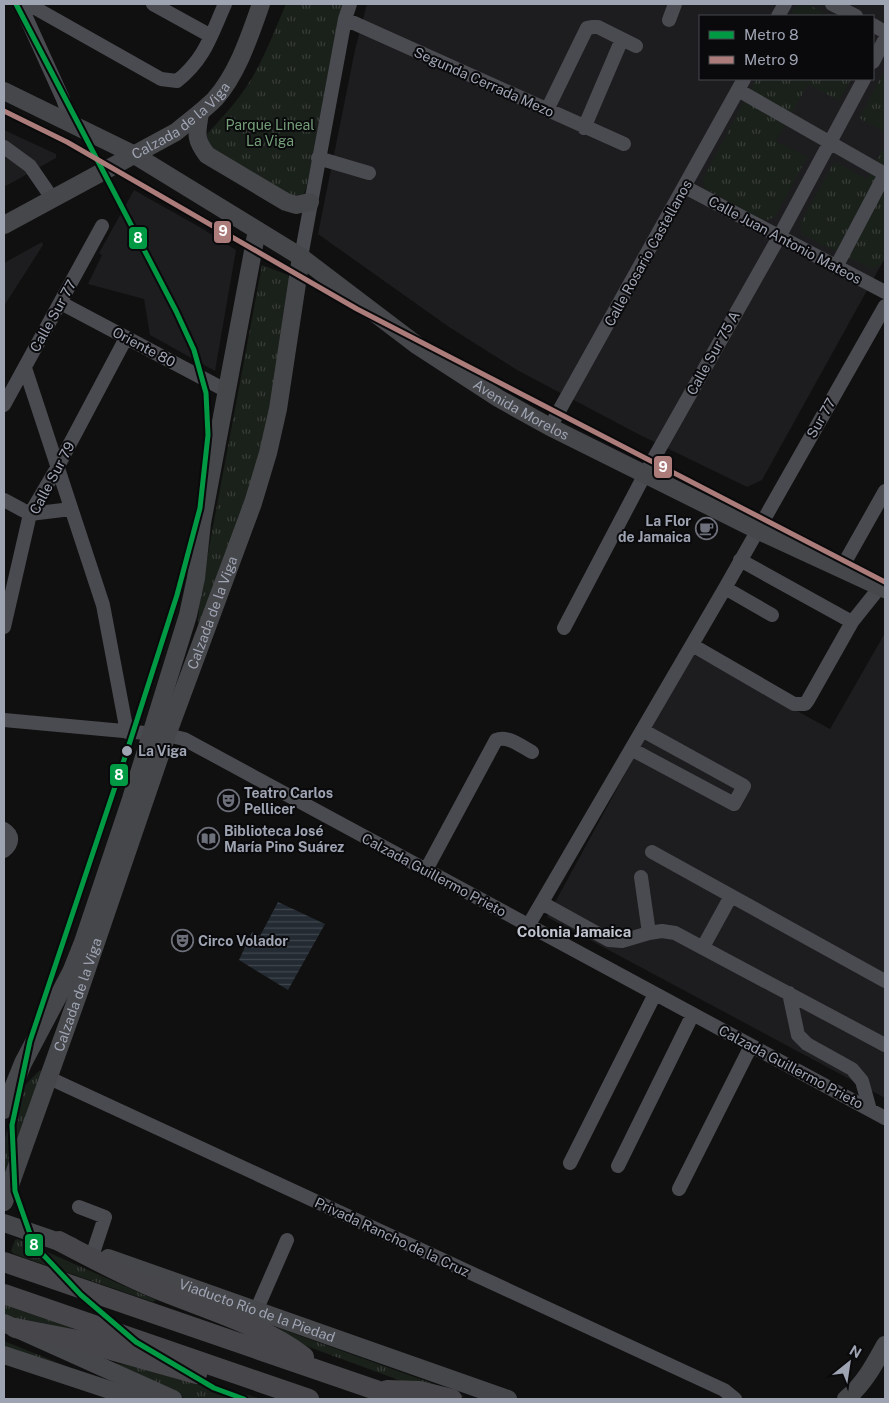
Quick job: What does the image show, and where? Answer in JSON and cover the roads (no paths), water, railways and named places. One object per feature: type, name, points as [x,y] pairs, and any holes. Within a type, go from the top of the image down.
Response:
[{"type":"highway","points":[[59,1241],[113,1269],[160,1290],[264,1332],[292,1348],[319,1370]]},
{"type":"highway","points":[[4,1262],[402,1399]]},
{"type":"highway","points":[[4,1294],[309,1399]]},
{"type":"highway","points":[[9,1326],[72,1339],[230,1383],[283,1390]]},
{"type":"highway","points":[[379,1391],[419,1391],[452,1399]]},
{"type":"main road","name":"Calzada de la Viga","points":[[4,225],[176,132],[200,113],[216,98],[228,80],[241,55],[261,4]]},
{"type":"main road","name":"Avenida Morelos","points":[[4,91],[71,122],[133,154],[258,230],[301,257],[418,346],[498,398],[550,427],[757,530],[883,588]]},
{"type":"main road","points":[[200,113],[197,134],[199,144],[207,154],[286,202],[296,205],[310,202]]},
{"type":"main road","name":"Calzada de la Viga","points":[[4,1202],[84,979],[159,734],[196,578],[202,523],[258,230]]},
{"type":"main road","name":"Calzada de la Viga","points":[[4,1110],[23,1063],[71,972],[159,734],[191,669],[253,503],[268,453],[278,409],[301,257]]},
{"type":"main road","points":[[191,669],[190,652],[197,600],[196,578]]},
{"type":"main road","points":[[44,1022],[62,1007],[84,979]]},
{"type":"main road","name":"Viaducto Río de la Piedad","points":[[4,1223],[508,1399]]},
{"type":"main road","points":[[9,1326],[173,1399]]},
{"type":"main road","points":[[846,1399],[856,1390],[872,1369],[885,1345]]},
{"type":"main road","points":[[4,1355],[122,1394],[150,1399]]},
{"type":"street","points":[[20,4],[63,99],[71,122]]},
{"type":"street","name":"Calzada de la Viga","points":[[28,4],[161,79],[177,81],[189,72],[200,59],[224,4]]},
{"type":"street","points":[[153,4],[211,36]]},
{"type":"street","name":"Calzada de la Viga","points":[[301,257],[318,158],[345,19],[350,4]]},
{"type":"street","points":[[669,20],[675,4]]},
{"type":"street","points":[[779,15],[785,4]]},
{"type":"street","points":[[832,4],[854,15]]},
{"type":"street","name":"Segunda Cerrada Mezo","points":[[345,19],[584,128],[624,144]]},
{"type":"street","points":[[547,110],[584,32],[588,28],[593,26],[636,46]]},
{"type":"street","points":[[874,26],[885,32]]},
{"type":"street","points":[[584,128],[622,39]]},
{"type":"street","points":[[874,60],[885,39]]},
{"type":"street","name":"Calle Sur 75 A","points":[[564,628],[645,474],[779,237],[863,80]]},
{"type":"street","points":[[741,84],[830,142],[885,174],[836,267]]},
{"type":"street","name":"Calle Rosario Castellanos","points":[[550,427],[685,188],[741,84]]},
{"type":"street","points":[[4,147],[30,166],[52,198]]},
{"type":"street","points":[[318,158],[369,173]]},
{"type":"street","name":"Calle Juan Antonio Mateos","points":[[685,188],[885,292]]},
{"type":"street","name":"Calle Sur 77","points":[[4,405],[102,226]]},
{"type":"street","name":"Oriente 80","points":[[61,303],[227,391]]},
{"type":"street","name":"Sur 77","points":[[528,926],[725,588],[885,306]]},
{"type":"street","name":"Calle Sur 79","points":[[4,627],[30,514],[57,468],[126,338]]},
{"type":"street","points":[[24,368],[103,605],[127,732]]},
{"type":"street","points":[[841,569],[885,491]]},
{"type":"street","points":[[4,500],[30,514],[71,509]]},
{"type":"street","points":[[740,560],[852,622]]},
{"type":"street","points":[[725,588],[772,615]]},
{"type":"street","points":[[692,645],[739,674],[794,704],[805,704],[852,622],[883,588]]},
{"type":"street","name":"Calzada Guillermo Prieto","points":[[4,720],[159,734],[184,739],[885,1118]]},
{"type":"street","points":[[631,750],[734,804],[744,786],[642,730]]},
{"type":"street","points":[[426,870],[496,740],[500,738],[508,739],[532,752]]},
{"type":"street","points":[[4,830],[10,834],[12,839],[11,844],[4,850]]},
{"type":"street","points":[[652,852],[885,981]]},
{"type":"street","points":[[641,877],[649,933]]},
{"type":"street","points":[[703,947],[731,896]]},
{"type":"street","points":[[542,903],[609,940],[622,941],[662,931],[675,933],[885,1044]]},
{"type":"street","points":[[789,993],[798,1035],[806,1044],[852,1069],[862,1081],[870,1110]]},
{"type":"street","points":[[570,1164],[654,994]]},
{"type":"street","points":[[618,1166],[693,1014]]},
{"type":"street","points":[[679,1189],[751,1046]]},
{"type":"street","name":"Privada Rancho de la Cruz","points":[[48,1077],[724,1390],[735,1399]]},
{"type":"street","points":[[78,1207],[104,1216],[93,1253]]},
{"type":"street","points":[[256,1310],[287,1240]]},
{"type":"metro line","name":"8","points":[[16,4],[176,311],[194,350],[206,393],[208,435],[200,508],[177,595],[30,1041],[12,1125],[15,1191],[34,1245],[81,1295],[136,1342],[214,1388],[244,1399]]},
{"type":"metro line","name":"9","points":[[4,111],[67,142],[357,309],[885,582]]},
{"type":"place","name":"La Flor de Jamaica","points":[[707,529]]},
{"type":"place","name":"La Viga","points":[[127,751]]},
{"type":"place","name":"Teatro Carlos Pellicer","points":[[228,801]]},
{"type":"place","name":"Biblioteca José María Pino Suárez","points":[[208,839]]},
{"type":"place","name":"Circo Volador","points":[[182,941]]},
{"type":"district","name":"Colonia Jamaica","points":[[574,931]]},
{"type":"park label","name":"Parque Lineal La Viga","points":[[270,134]]}]
